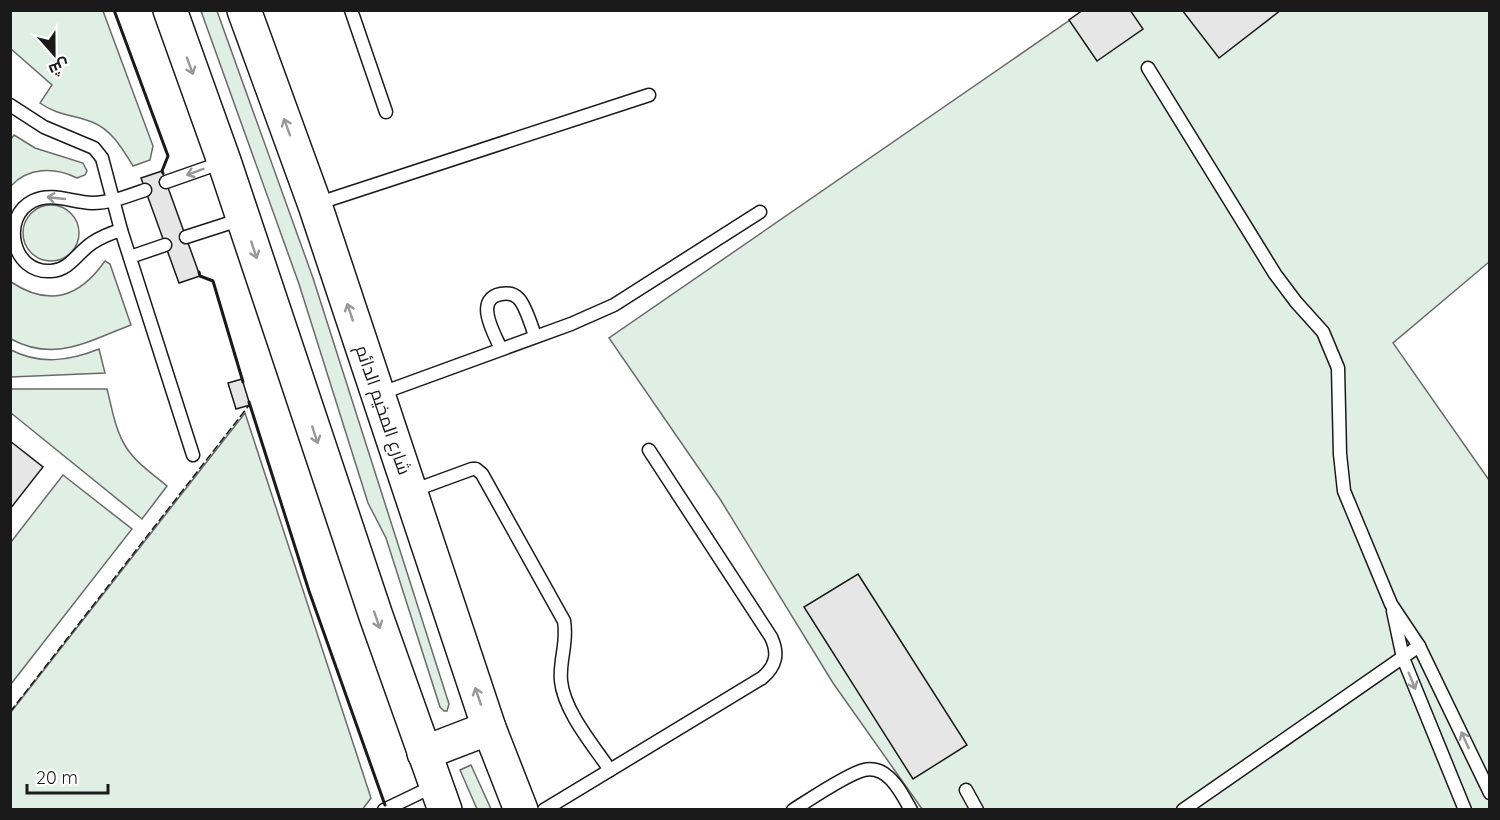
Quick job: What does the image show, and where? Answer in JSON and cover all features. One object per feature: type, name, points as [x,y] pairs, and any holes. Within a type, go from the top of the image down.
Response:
[{"type":"main road","points":[[170,10],[224,161],[440,798]]},
{"type":"main road","name":"شارع المخيم الدائم","points":[[244,10],[315,205],[489,728],[521,810]]},
{"type":"main road","points":[[424,753],[489,728]]},
{"type":"lane","points":[[351,10],[386,112]]},
{"type":"lane","points":[[1148,68],[1275,274],[1323,332],[1338,368],[1340,454],[1344,491],[1391,604],[1419,646],[1490,793]]},
{"type":"lane","points":[[315,205],[649,95]]},
{"type":"lane","points":[[10,105],[44,127],[94,148],[102,158],[121,230],[193,455]]},
{"type":"lane","points":[[166,183],[224,161]]},
{"type":"lane","points":[[121,230],[92,243],[70,264],[51,271],[29,266],[20,258],[14,248],[12,236],[14,223],[20,211],[30,202],[42,197],[56,197],[88,203],[114,201],[145,190]]},
{"type":"lane","points":[[378,395],[571,324],[614,305],[760,212]]},
{"type":"lane","points":[[186,237],[243,219]]},
{"type":"lane","points":[[130,257],[165,245]]},
{"type":"lane","points":[[501,349],[486,314],[488,302],[497,294],[509,293],[520,299],[535,336]]},
{"type":"lane","points":[[544,810],[762,678],[771,670],[776,660],[776,648],[771,637],[649,450]]},
{"type":"lane","points":[[411,491],[472,469],[482,474],[564,621],[566,636],[561,682],[564,696],[610,770]]},
{"type":"lane","points":[[1391,604],[1403,658],[1465,810]]},
{"type":"lane","points":[[1183,810],[1419,646]]},
{"type":"lane","points":[[793,810],[863,770],[875,770],[886,774],[894,782],[911,810]]},
{"type":"lane","points":[[966,790],[977,810]]},
{"type":"lane","points":[[384,810],[440,798]]},
{"type":"green space","points":[[10,11],[103,11],[153,146],[150,160],[133,166],[116,140],[99,125],[52,110],[40,103],[52,85],[11,49]]},
{"type":"green space","points":[[201,11],[217,11],[313,278],[449,704],[447,711],[440,707],[386,538],[368,503],[299,284]]},
{"type":"green space","points":[[1083,11],[1489,11],[1489,262],[1393,343],[1489,480],[1489,809],[922,809],[833,683],[720,499],[609,338]]},
{"type":"green space","points":[[14,135],[35,148],[83,163],[87,171],[85,175],[77,178],[60,172],[34,172],[25,175],[11,186],[11,139]]},
{"type":"green space","points":[[45,205],[57,205],[71,213],[79,227],[77,244],[71,253],[57,261],[45,261],[28,249],[23,239],[23,227],[35,210]]},
{"type":"green space","points":[[105,261],[110,264],[131,325],[86,343],[57,349],[27,346],[11,339],[11,282],[38,294],[62,295],[85,283]]},
{"type":"green space","points":[[99,349],[105,373],[11,377],[11,350],[33,358],[55,360]]},
{"type":"green space","points":[[11,389],[107,389],[116,426],[126,447],[140,463],[167,486],[142,519],[11,413]]},
{"type":"green space","points":[[245,413],[371,798],[362,810],[11,809],[11,712]]},
{"type":"green space","points":[[63,475],[132,529],[11,684],[11,542]]},
{"type":"green space","points":[[471,765],[491,809],[477,809],[460,770]]},
{"type":"building","points":[[1083,10],[1130,10],[1143,29],[1097,61],[1069,20]]},
{"type":"building","points":[[1182,10],[1281,10],[1219,58]]},
{"type":"building","points":[[162,171],[200,276],[179,283],[141,178]]},
{"type":"building","points":[[242,379],[250,405],[236,409],[228,383]]},
{"type":"building","points":[[10,441],[43,467],[10,509]]},
{"type":"building","points":[[858,574],[967,745],[913,779],[804,607]]},
{"type":"fence","points":[[114,10],[168,156],[163,173]]},
{"type":"fence","points":[[199,272],[200,276],[213,281],[243,381]]},
{"type":"fence","points":[[10,712],[250,404]]},
{"type":"wall","points":[[114,10],[168,156],[163,173]]},
{"type":"wall","points":[[199,272],[200,276],[213,281],[243,382]]},
{"type":"wall","points":[[249,402],[309,591],[385,805]]}]
